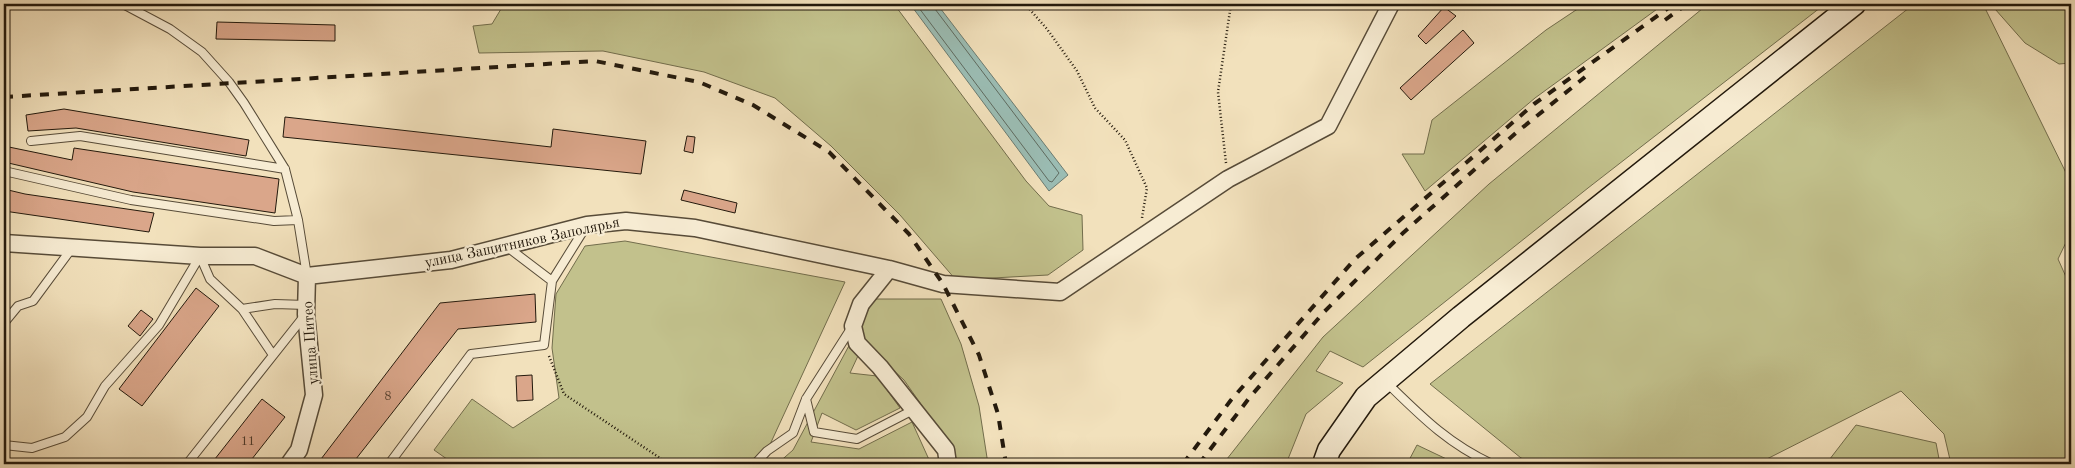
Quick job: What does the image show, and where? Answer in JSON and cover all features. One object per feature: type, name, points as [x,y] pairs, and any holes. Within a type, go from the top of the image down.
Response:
[{"type":"main road","points":[[1324,464],[1329,450],[1366,397],[1461,317],[1854,4]]},
{"type":"street","name":"улица Защитников Заполярья","points":[[4,243],[200,256],[255,256],[307,276],[451,260],[587,226],[626,221],[695,228],[889,270],[943,284],[1060,292],[1228,179],[1328,126],[1391,4]]},
{"type":"street","points":[[889,270],[861,304],[853,326],[857,343],[915,409],[946,450],[948,464]]},
{"type":"street","name":"улица Питео","points":[[289,464],[299,450],[314,395],[306,310],[307,276]]},
{"type":"lane","points":[[123,4],[170,29],[202,52],[229,82],[244,103],[285,169],[298,220],[307,276]]},
{"type":"lane","points":[[159,4],[478,5]]},
{"type":"lane","points":[[31,141],[80,136],[285,169]]},
{"type":"lane","points":[[4,171],[131,200],[274,221],[298,220]]},
{"type":"lane","points":[[389,464],[471,354],[544,345],[552,281],[587,226]]},
{"type":"lane","points":[[506,246],[552,281]]},
{"type":"lane","points":[[4,323],[18,306],[33,301],[72,248]]},
{"type":"lane","points":[[200,256],[210,279],[242,309],[273,355]]},
{"type":"lane","points":[[4,445],[32,448],[40,446],[65,437],[87,417],[105,386],[159,325],[200,256]]},
{"type":"lane","points":[[187,464],[306,310],[275,304],[242,309]]},
{"type":"lane","points":[[755,464],[767,451],[793,432],[806,399],[853,326]]},
{"type":"lane","points":[[1385,382],[1433,428],[1469,453],[1492,464]]},
{"type":"lane","points":[[806,399],[814,432],[857,439],[915,409]]},
{"type":"path","points":[[1024,4],[1048,29],[1077,71],[1095,108],[1125,140],[1147,188],[1139,239]]},
{"type":"path","points":[[1228,179],[1218,92],[1231,4]]},
{"type":"path","points":[[544,345],[564,394],[669,464]]},
{"type":"shaded area","points":[[504,4],[894,4],[1026,181],[1049,206],[1082,215],[1083,250],[1048,275],[956,280],[900,215],[831,146],[775,98],[704,72],[603,51],[479,53],[473,26],[492,24]]},
{"type":"shaded area","points":[[1585,4],[1664,4],[1535,98],[1425,191],[1402,154],[1424,154],[1432,120],[1546,30]]},
{"type":"shaded area","points":[[1708,4],[1825,4],[1588,188],[1363,367],[1330,351],[1316,371],[1343,383],[1306,414],[1286,464],[1223,464],[1323,337],[1489,184]]},
{"type":"shaded area","points":[[1914,4],[1983,4],[2071,183],[2071,232],[2058,259],[2071,288],[2071,464],[1951,464],[1944,434],[1901,391],[1757,464],[1535,464],[1521,458],[1430,384]]},
{"type":"shaded area","points":[[1996,4],[2071,4],[2071,63],[2059,64],[2025,43],[1995,9]]},
{"type":"shaded area","points":[[625,241],[845,282],[767,451],[751,464],[454,464],[434,450],[472,399],[513,428],[559,398],[552,348],[556,294],[585,246]]},
{"type":"shaded area","points":[[874,299],[941,299],[961,344],[979,406],[988,464],[953,464],[951,447],[904,380],[864,343],[850,373],[877,376],[900,408],[856,430],[822,413],[811,442],[859,449],[912,422],[931,464],[777,464],[793,450]]},
{"type":"shaded area","points":[[1856,425],[1936,443],[1940,464],[1826,464]]},
{"type":"shaded area","points":[[1417,445],[1457,464],[1407,464]]},
{"type":"water","points":[[910,4],[937,4],[1068,175],[1049,191]]},
{"type":"building","points":[[1444,7],[1456,16],[1426,44],[1418,36]]},
{"type":"building","points":[[217,22],[335,25],[335,41],[216,39]]},
{"type":"building","points":[[1463,30],[1474,43],[1411,100],[1400,88]]},
{"type":"building","points":[[64,109],[249,140],[246,156],[76,128],[28,131],[26,115]]},
{"type":"building","points":[[285,117],[551,147],[553,129],[646,141],[641,174],[283,137]]},
{"type":"building","points":[[687,136],[695,137],[693,153],[684,151]]},
{"type":"building","points":[[4,146],[72,160],[74,148],[279,179],[275,213],[133,192],[4,162]]},
{"type":"building","points":[[4,189],[25,194],[154,213],[149,232],[4,211]]},
{"type":"building","points":[[684,190],[737,203],[735,213],[681,200]]},
{"type":"building","points":[[196,288],[219,306],[142,406],[119,389]]},
{"type":"building","points":[[535,294],[536,322],[458,329],[352,464],[318,463],[440,303]]},
{"type":"building","points":[[141,310],[153,319],[140,336],[128,326]]},
{"type":"building","points":[[532,375],[533,400],[517,401],[516,376]]},
{"type":"building","points":[[262,399],[285,417],[248,464],[211,464]]},
{"type":"railway","points":[[1183,464],[1231,400],[1355,259],[1534,104],[1674,4]]},
{"type":"railway","points":[[1665,20],[1687,4]]},
{"type":"railway","points":[[4,97],[595,61],[699,82],[753,105],[829,152],[909,234],[943,284],[979,355],[998,414],[1006,464]]},
{"type":"railway","points":[[1199,464],[1250,397],[1324,312],[1403,233],[1517,132],[1585,77]]}]
